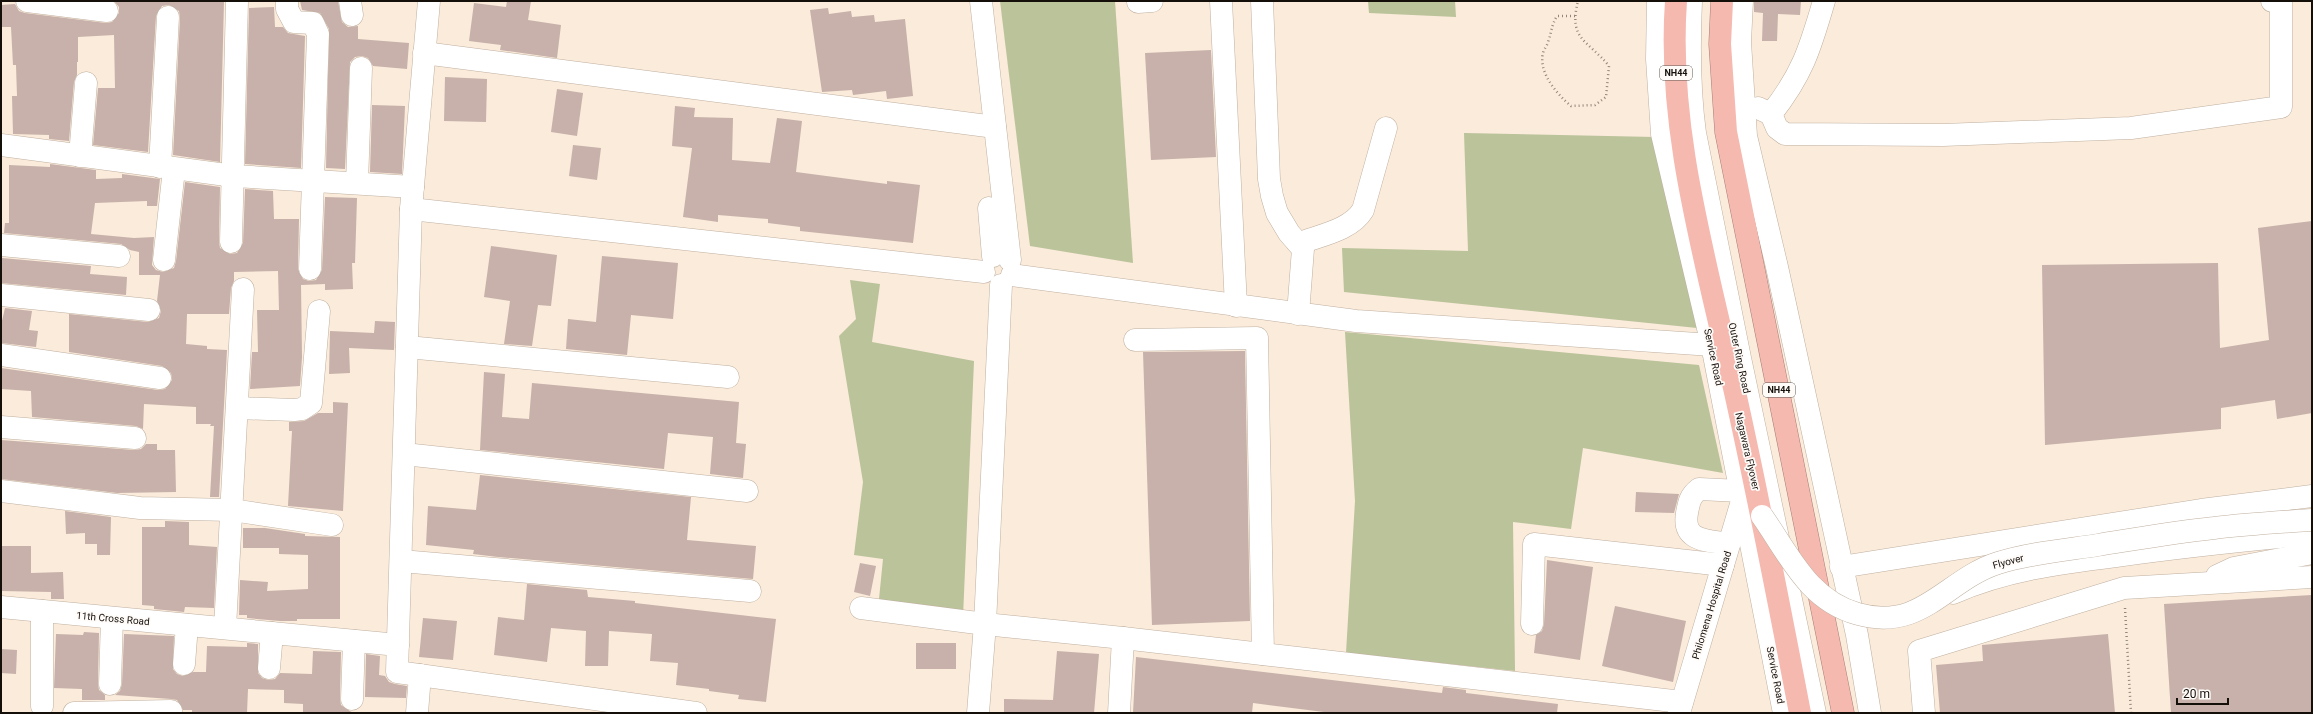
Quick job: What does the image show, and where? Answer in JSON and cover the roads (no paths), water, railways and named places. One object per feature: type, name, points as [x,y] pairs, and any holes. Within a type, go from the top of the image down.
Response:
[{"type":"highway","name":"Nagawara Flyover","points":[[1676,1],[1673,39],[1681,144],[1762,516],[1800,713]]},
{"type":"highway","name":"NH44","points":[[1722,1],[1721,66],[1722,98],[1726,132],[1843,713]]},
{"type":"street","points":[[27,1],[107,11]]},
{"type":"street","points":[[231,242],[234,176],[237,1]]},
{"type":"street","points":[[287,1],[290,18],[294,22],[312,23],[318,34],[310,269]]},
{"type":"street","points":[[429,1],[411,209],[397,672],[596,706],[686,712]]},
{"type":"street","points":[[967,1],[988,126]]},
{"type":"street","points":[[978,713],[985,624],[1000,270],[988,126],[981,1]]},
{"type":"street","points":[[1221,1],[1236,306]]},
{"type":"street","points":[[1262,1],[1271,190],[1277,213],[1289,233],[1300,243],[1304,255],[1298,314]]},
{"type":"street","name":"Service Road","points":[[1658,1],[1657,59],[1662,134],[1712,345],[1784,713]]},
{"type":"street","name":"Outer Ring Road","points":[[1691,1],[1690,88],[1696,141],[1815,713]]},
{"type":"street","points":[[1742,1],[1740,42],[1746,136],[1778,274],[1857,635],[1870,713]]},
{"type":"street","points":[[1771,114],[1793,84],[1804,63],[1824,1]]},
{"type":"street","points":[[1722,98],[1744,101],[1771,114],[1777,128],[1785,134],[1943,134],[2131,128],[2281,107],[2281,2],[2272,1]]},
{"type":"street","points":[[164,260],[167,168],[168,17]]},
{"type":"street","points":[[424,53],[988,126]]},
{"type":"street","points":[[356,183],[361,68]]},
{"type":"street","points":[[80,156],[86,83]]},
{"type":"street","points":[[1300,243],[1350,224],[1359,216],[1363,210],[1386,128]]},
{"type":"street","points":[[1,146],[234,176],[413,187]]},
{"type":"street","points":[[411,209],[1000,270],[1236,306],[1356,321],[1712,345]]},
{"type":"street","points":[[1,245],[119,256]]},
{"type":"street","points":[[226,628],[243,289]]},
{"type":"street","points":[[1,294],[149,310]]},
{"type":"street","points":[[237,408],[294,410],[302,409],[311,403],[320,311]]},
{"type":"street","points":[[1135,340],[1257,338],[1263,654]]},
{"type":"street","points":[[407,347],[728,377]]},
{"type":"street","points":[[1,354],[160,378]]},
{"type":"street","points":[[1,427],[135,438]]},
{"type":"street","points":[[404,454],[747,491]]},
{"type":"street","points":[[1729,544],[1703,539],[1691,534],[1686,528],[1690,498],[1699,489],[1742,495]]},
{"type":"street","points":[[1,491],[140,508],[232,510],[332,525]]},
{"type":"street","name":"Philomena Hospital Road","points":[[1681,708],[1742,495]]},
{"type":"street","points":[[1841,567],[2201,510],[2312,496]]},
{"type":"street","name":"Flyover","points":[[1762,516],[1805,581],[1823,598],[1859,614],[1888,617],[1917,611],[1930,604],[1968,576],[2011,559],[2214,528],[2312,520]]},
{"type":"street","points":[[1857,635],[1956,591],[2008,573],[2068,562],[2212,543],[2312,534]]},
{"type":"street","points":[[1532,624],[1534,544],[1723,565]]},
{"type":"street","points":[[2201,583],[2234,568],[2312,553]]},
{"type":"street","points":[[401,561],[750,591]]},
{"type":"street","points":[[1924,713],[1919,651],[2124,588],[2312,577]]},
{"type":"street","name":"11th Cross Road","points":[[1,607],[398,645]]},
{"type":"street","points":[[861,608],[985,624],[1263,654],[1681,708]]},
{"type":"street","points":[[42,611],[42,706]]},
{"type":"street","points":[[110,684],[112,618]]},
{"type":"street","points":[[184,664],[187,625]]},
{"type":"street","points":[[269,668],[272,633]]},
{"type":"street","points":[[1119,713],[1123,638]]},
{"type":"street","points":[[352,699],[354,640]]},
{"type":"street","points":[[417,713],[420,675]]},
{"type":"street","points":[[74,713],[171,711]]}]
